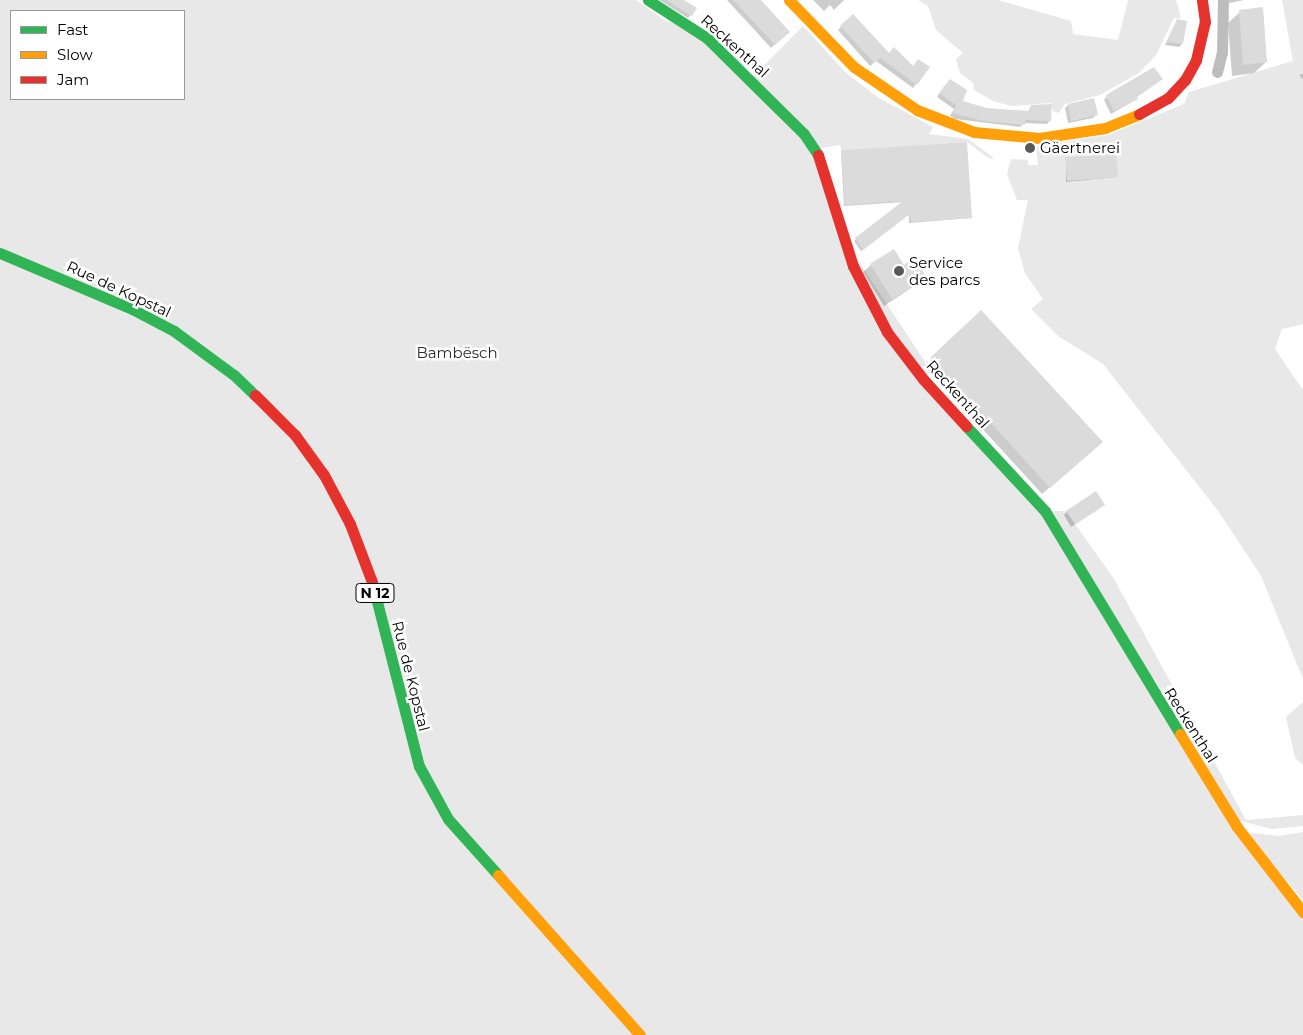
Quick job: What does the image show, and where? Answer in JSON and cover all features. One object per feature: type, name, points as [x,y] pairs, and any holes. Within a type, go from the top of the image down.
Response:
[{"type":"main road","name":"Reckenthal","points":[[648,0],[707,38],[809,141],[821,160],[853,266],[888,332],[923,379],[1045,511],[1237,827],[1303,912]]},
{"type":"main road","points":[[788,0],[854,67],[916,110],[974,132],[1039,138],[1105,128],[1168,98],[1185,80],[1196,60],[1204,22],[1202,0]]},
{"type":"main road","name":"Rue de Kopstal","points":[[0,253],[134,310],[174,331],[234,375],[295,435],[324,475],[350,524],[370,576],[419,766],[430,789],[448,818],[640,1035]]},
{"type":"street","points":[[1218,72],[1222,52],[1223,0]]},
{"type":"green space","name":"Bambësch","points":[[0,0],[636,0],[667,22],[682,19],[751,79],[803,26],[845,72],[879,98],[933,127],[929,134],[968,139],[994,158],[990,159],[967,142],[841,150],[840,145],[814,149],[836,203],[853,265],[859,262],[931,371],[923,379],[1045,511],[1066,511],[1114,579],[1246,820],[1303,815],[1303,826],[1272,829],[1237,820],[1154,678],[1147,683],[1237,827],[1303,912],[1303,1035],[0,1035]]},
{"type":"green space","points":[[918,0],[998,0],[1071,21],[1073,34],[1118,40],[1128,0],[1176,0],[1181,18],[1174,18],[1156,55],[1139,73],[1100,95],[1065,104],[1059,113],[1053,111],[1051,103],[1011,106],[993,101],[974,90],[973,83],[960,73],[956,59],[963,53],[936,30],[928,6]]},
{"type":"green space","points":[[1282,0],[1303,0],[1303,324],[1282,329],[1275,349],[1303,390],[1303,679],[1261,576],[1219,512],[1103,364],[1058,336],[1031,309],[1043,299],[1025,273],[1018,248],[1028,200],[1017,200],[1007,174],[1011,159],[1028,160],[1028,165],[1038,165],[1036,146],[1108,135],[1184,104],[1189,92],[1293,61]]},
{"type":"green space","points":[[1303,702],[1303,765],[1295,758],[1286,717]]},
{"type":"green space","points":[[1303,832],[1303,900],[1250,838],[1252,833],[1278,836]]},
{"type":"building","points":[[666,0],[684,0],[697,8],[692,16]]},
{"type":"building","points":[[733,0],[761,0],[790,32],[775,45]]},
{"type":"building","points":[[1263,7],[1267,62],[1243,65],[1239,10]]},
{"type":"building","points":[[853,14],[889,53],[894,47],[913,66],[918,59],[930,67],[917,85],[880,58],[874,63],[840,26]]},
{"type":"building","points":[[1177,19],[1187,21],[1183,44],[1167,42]]},
{"type":"building","points":[[1154,67],[1163,79],[1137,97],[1138,99],[1114,111],[1106,95]]},
{"type":"building","points":[[950,79],[967,90],[963,101],[987,108],[1030,111],[1031,105],[1052,104],[1051,121],[1025,120],[1025,125],[984,121],[952,113],[956,105],[939,93]]},
{"type":"building","points":[[1094,98],[1098,115],[1071,121],[1068,104]]},
{"type":"building","points":[[967,142],[972,218],[911,222],[910,214],[863,250],[855,238],[903,201],[845,205],[841,150]]},
{"type":"building","points":[[1116,153],[1118,177],[1067,181],[1065,157]]},
{"type":"building","name":"Service des parcs","points":[[894,249],[904,265],[915,258],[927,278],[892,299],[870,264]]},
{"type":"building","points":[[981,310],[1103,442],[1050,488],[931,357]]},
{"type":"building","points":[[1096,491],[1105,505],[1075,524],[1066,511]]},
{"type":"traffic: fast","points":[[648,0],[707,38],[804,134],[818,155]]},
{"type":"traffic: fast","points":[[0,253],[134,310],[174,331],[234,375],[255,395]]},
{"type":"traffic: fast","points":[[966,426],[1045,511],[1180,734]]},
{"type":"traffic: fast","points":[[372,582],[419,766],[448,819],[498,875]]},
{"type":"traffic: slow","points":[[789,0],[854,67],[917,110],[974,132],[1039,138],[1105,128],[1139,114]]},
{"type":"traffic: slow","points":[[1180,734],[1237,827],[1303,912]]},
{"type":"traffic: slow","points":[[498,875],[640,1035]]},
{"type":"traffic: jam","points":[[1139,114],[1168,98],[1185,80],[1196,60],[1205,22],[1202,0]]},
{"type":"traffic: jam","points":[[818,155],[853,266],[887,332],[923,379],[966,426]]},
{"type":"traffic: jam","points":[[255,395],[295,435],[324,475],[350,524],[372,582]]},
{"type":"place","name":"Gäertnerei","points":[[1030,148]]},
{"type":"place","name":"Service des parcs","points":[[899,271]]}]
